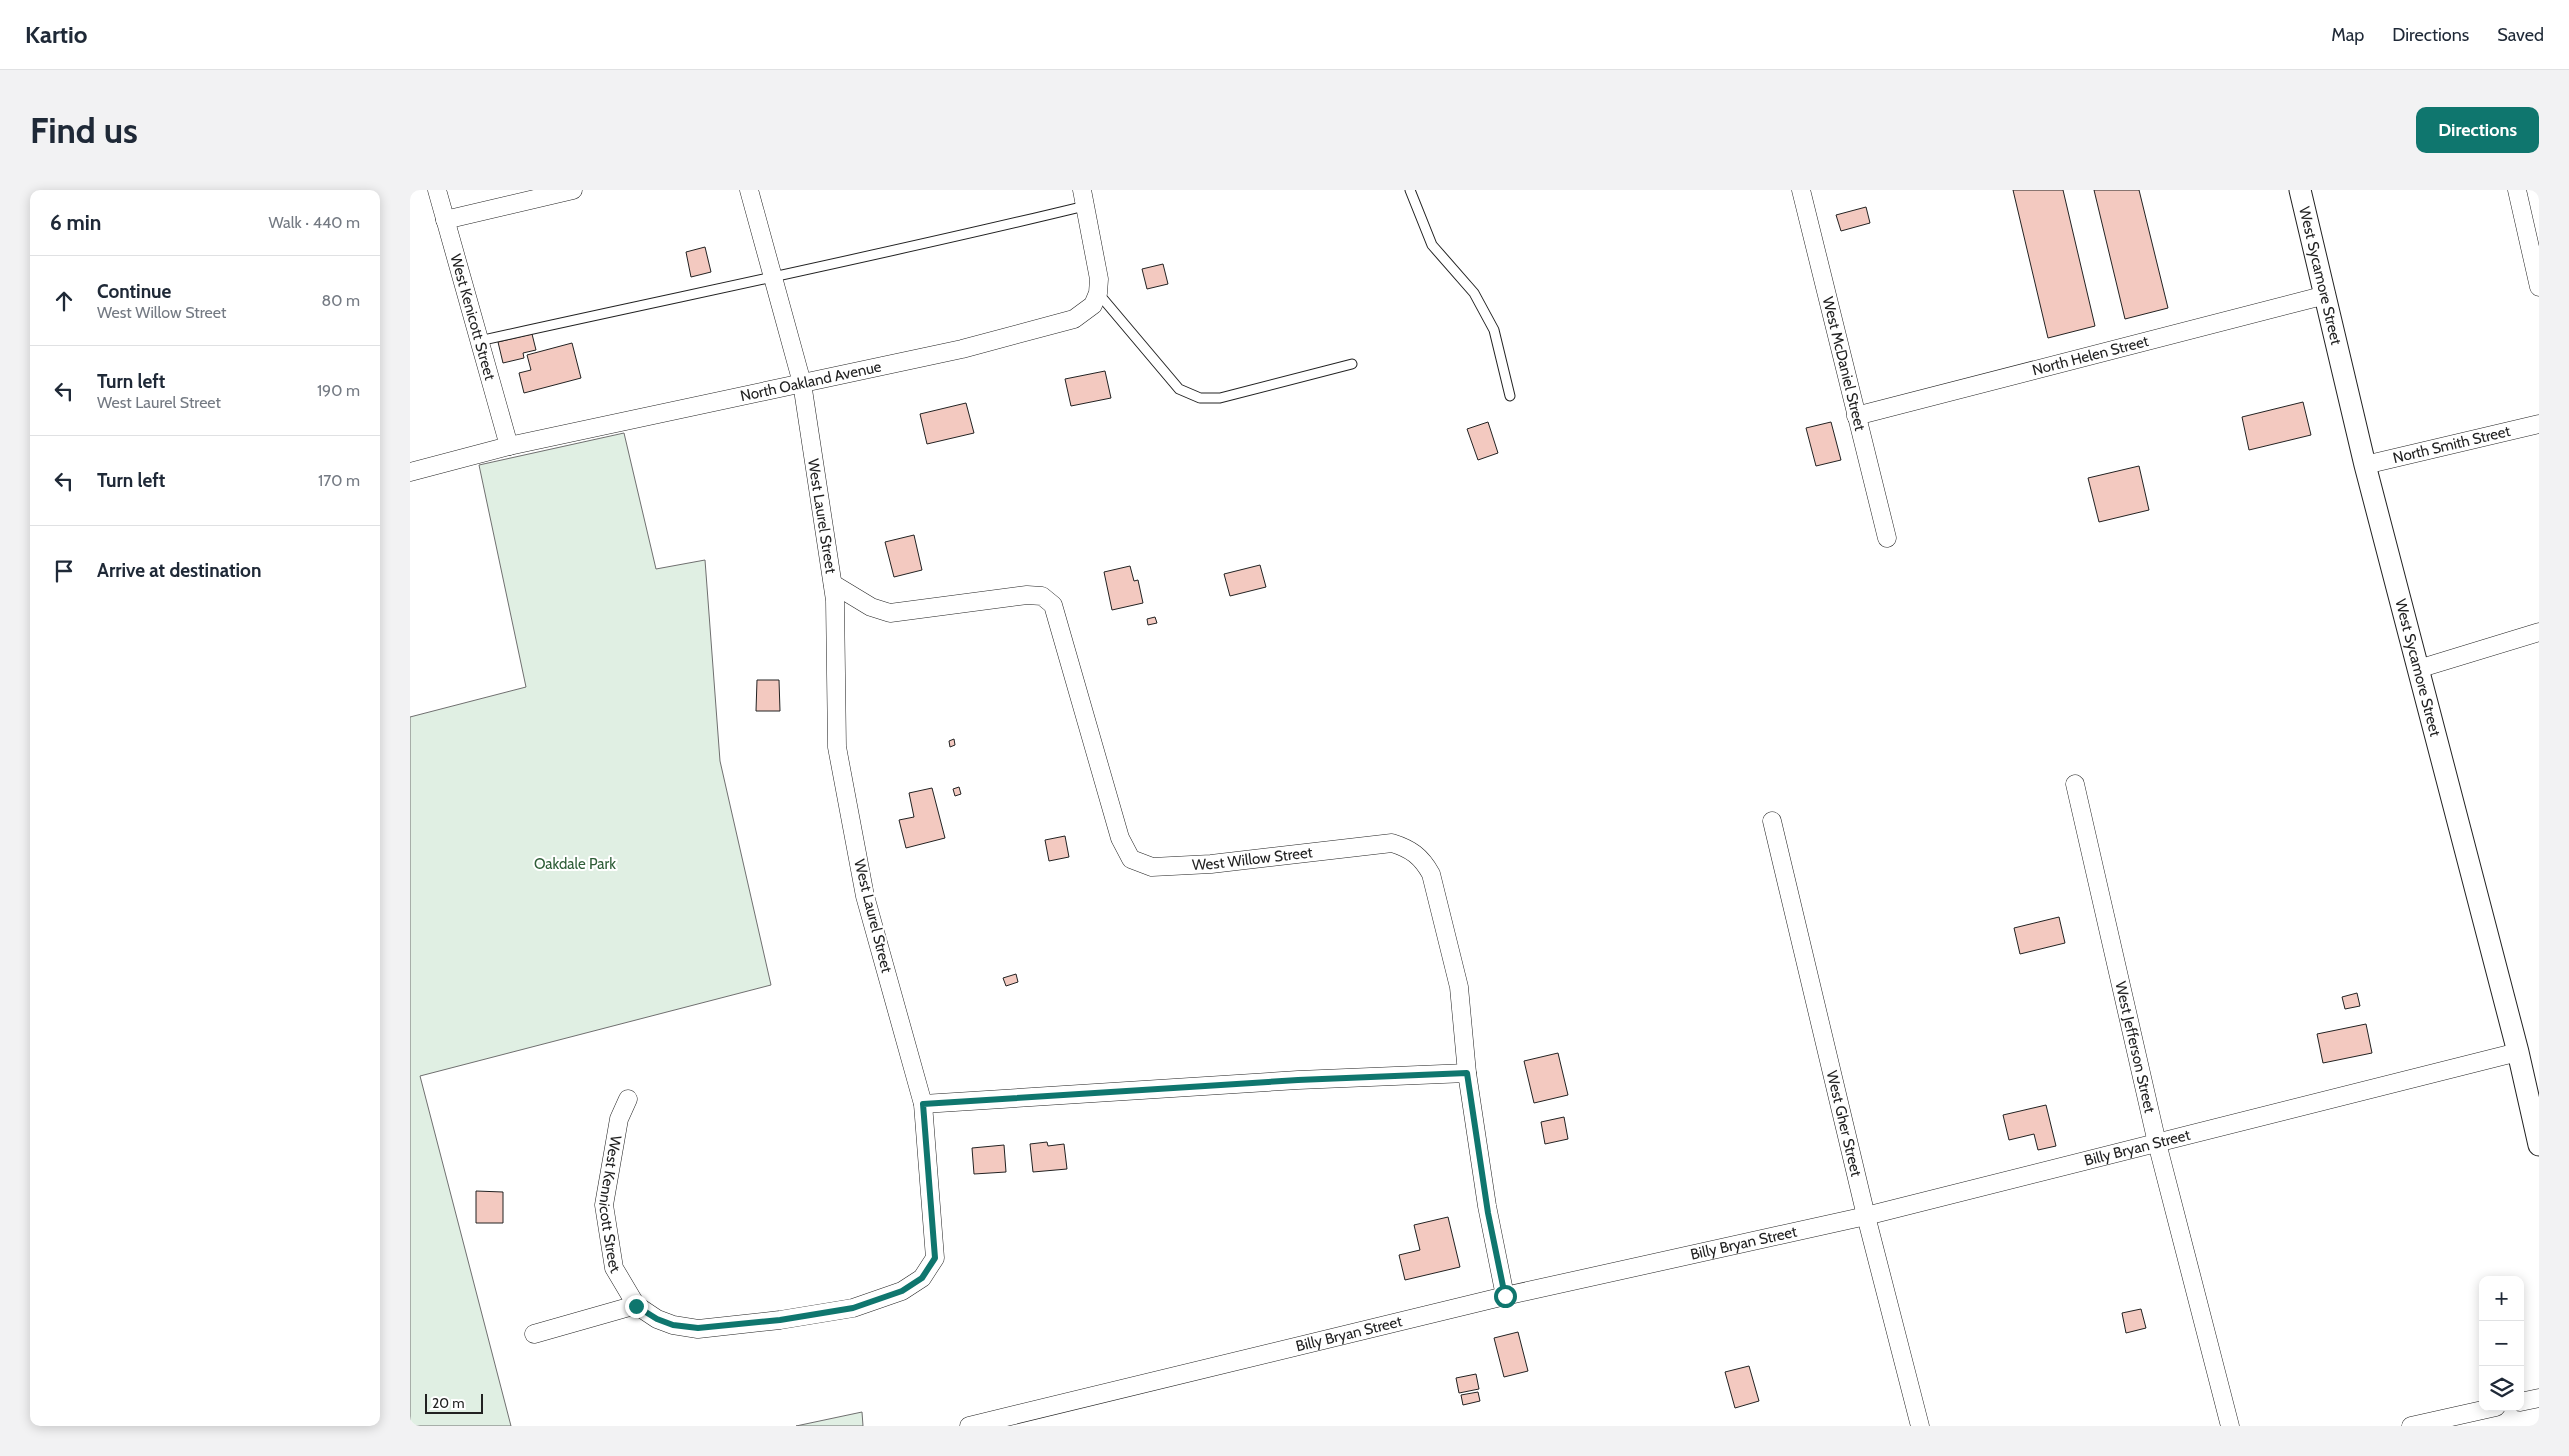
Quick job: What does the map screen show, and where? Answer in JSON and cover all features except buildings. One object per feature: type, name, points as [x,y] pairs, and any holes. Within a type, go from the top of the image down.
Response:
[{"type":"street","name":"West Kenicott Street","points":[[437,190],[509,446]]},
{"type":"street","points":[[445,220],[574,190]]},
{"type":"street","name":"West Laurel Street","points":[[636,1306],[665,1322],[698,1328],[780,1320],[853,1308],[902,1291],[922,1278],[935,1258],[923,1104],[865,896],[837,747],[835,600],[802,384],[749,190]]},
{"type":"street","name":"West McDaniel Street","points":[[1801,190],[1887,538]]},
{"type":"street","name":"West Sycamore Street","points":[[2300,190],[2365,466],[2518,1052],[2539,1145]]},
{"type":"street","points":[[2518,190],[2539,287]]},
{"type":"street","points":[[1083,198],[1100,279],[1098,293]]},
{"type":"street","name":"North Oakland Avenue","points":[[410,472],[509,446],[962,349],[1074,319],[1093,305],[1098,293]]},
{"type":"street","name":"North Helen Street","points":[[1856,416],[2326,295]]},
{"type":"street","name":"North Smith Street","points":[[2365,466],[2539,424]]},
{"type":"street","name":"West Willow Street","points":[[833,584],[871,607],[890,613],[1027,595],[1042,596],[1053,605],[1120,838],[1131,859],[1152,867],[1211,864],[1392,843],[1410,849],[1424,862],[1433,882],[1459,987],[1467,1073],[1488,1213],[1505,1296]]},
{"type":"street","points":[[2418,669],[2539,632]]},
{"type":"street","name":"West Jefferson Street","points":[[2075,784],[2157,1143],[2230,1426]]},
{"type":"street","name":"West Gher Street","points":[[1772,821],[1866,1216],[1920,1426]]},
{"type":"street","name":"Billy Bryan Street","points":[[969,1426],[1505,1296],[1866,1216],[2518,1052]]},
{"type":"street","points":[[923,1104],[1298,1080],[1467,1073]]},
{"type":"street","name":"West Kennicott Street","points":[[628,1099],[619,1119],[604,1205],[614,1268],[636,1306]]},
{"type":"street","points":[[534,1334],[636,1306]]},
{"type":"street","points":[[2524,1401],[2539,1398]]},
{"type":"street","points":[[2411,1426],[2479,1411]]},
{"type":"lane","points":[[1410,190],[1432,246],[1474,293],[1494,330],[1510,396]]},
{"type":"lane","points":[[480,341],[698,292],[773,278],[1083,198]]},
{"type":"lane","points":[[1098,293],[1179,389],[1200,398],[1220,398],[1352,364]]},
{"type":"green space","name":"Oakdale Park","points":[[624,433],[656,569],[705,560],[720,761],[771,985],[420,1076],[511,1426],[410,1426],[410,717],[526,687],[479,465]]},
{"type":"green space","points":[[862,1412],[863,1426],[796,1426]]},
{"type":"route","points":[[636,1306],[657,1319],[673,1325],[698,1328],[780,1320],[853,1308],[902,1291],[922,1278],[935,1258],[923,1104],[1298,1080],[1467,1073],[1488,1213],[1505,1296]]}]
